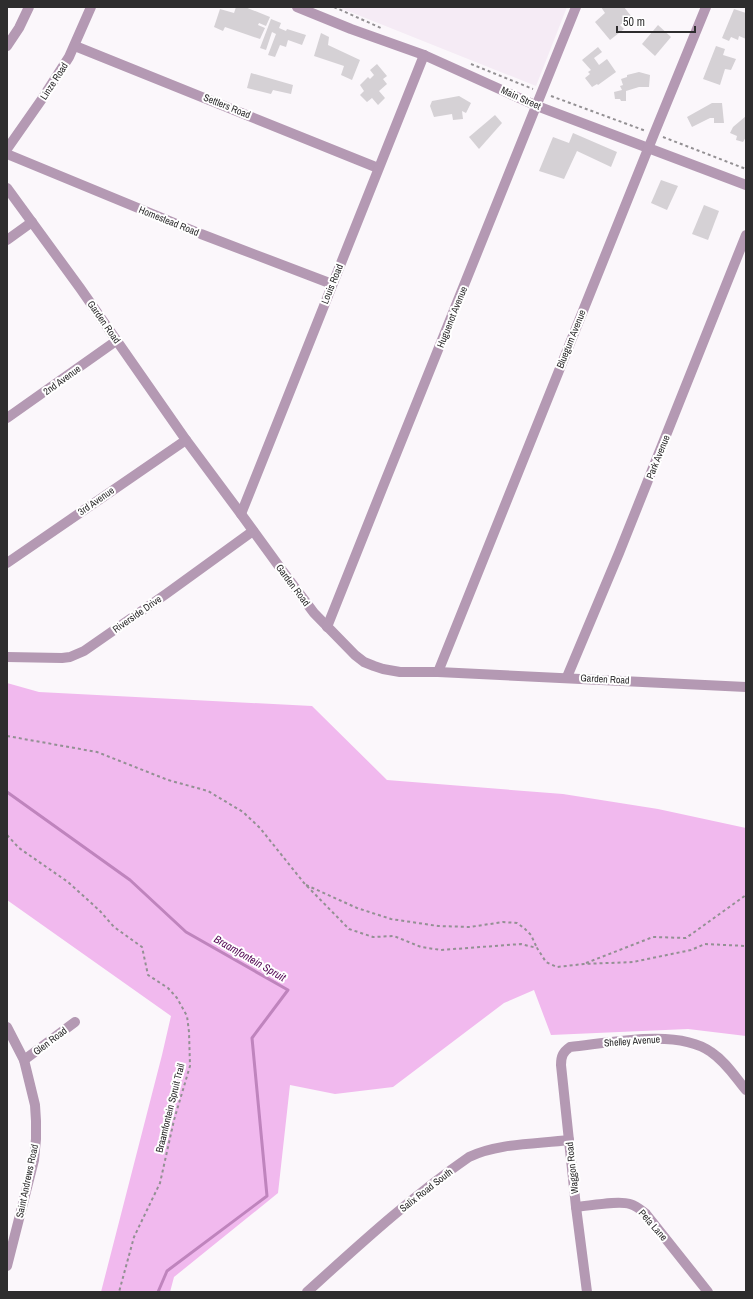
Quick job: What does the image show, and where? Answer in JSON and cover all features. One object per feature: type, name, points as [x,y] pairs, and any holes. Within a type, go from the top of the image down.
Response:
[{"type":"street","points":[[7,46],[19,28],[29,7]]},
{"type":"street","name":"Linze Road","points":[[7,150],[42,99],[75,46],[91,7]]},
{"type":"street","name":"Main Street","points":[[297,7],[316,10],[351,29],[424,55],[537,106],[746,185]]},
{"type":"street","name":"Huguenot Avenue","points":[[327,627],[576,7]]},
{"type":"street","name":"Bluegum Avenue","points":[[438,672],[706,7]]},
{"type":"street","name":"Settlers Road","points":[[75,46],[378,168]]},
{"type":"street","name":"Louis Road","points":[[242,514],[424,55]]},
{"type":"street","name":"Homestead Road","points":[[7,154],[194,232],[332,284]]},
{"type":"street","name":"Garden Road","points":[[7,188],[186,440],[242,514],[300,596],[327,627],[355,655],[374,666],[392,671],[746,687]]},
{"type":"street","points":[[7,240],[32,222]]},
{"type":"street","name":"Park Avenue","points":[[567,678],[622,546],[746,235]]},
{"type":"street","name":"2nd Avenue","points":[[7,418],[116,341]]},
{"type":"street","name":"3rd Avenue","points":[[7,563],[186,440]]},
{"type":"street","name":"Riverside Drive","points":[[7,657],[62,658],[77,655],[166,594],[253,531]]},
{"type":"street","name":"Glen Road","points":[[24,1060],[75,1022]]},
{"type":"street","name":"Saint Andrews Road","points":[[7,1028],[24,1060],[35,1105],[36,1121],[34,1160],[7,1266]]},
{"type":"street","name":"Shelley Avenue","points":[[570,1047],[643,1038],[660,1038],[699,1045],[720,1058],[746,1090]]},
{"type":"street","name":"Waggon Road","points":[[570,1047],[565,1050],[561,1058],[576,1207],[587,1292]]},
{"type":"street","name":"Salix Road South","points":[[307,1292],[372,1234],[427,1188],[469,1157],[496,1148],[569,1140]]},
{"type":"street","name":"Peta Lane","points":[[576,1207],[622,1203],[629,1203],[636,1206],[646,1214],[708,1292]]},
{"type":"path","points":[[7,736],[97,752],[168,780],[208,791],[243,812],[260,828],[304,883],[349,929],[374,936],[394,936],[421,947],[441,950],[521,944],[537,948]]},
{"type":"path","name":"Braamfontein Spruit Trail","points":[[7,835],[19,848],[68,882],[100,911],[114,927],[142,947],[148,975],[168,988],[177,998],[187,1016],[190,1032],[190,1066],[174,1120],[160,1183],[134,1237],[119,1292]]},
{"type":"path","points":[[304,883],[357,908],[391,919],[454,927],[470,927],[503,922],[516,923],[528,932],[546,962],[557,967],[584,964],[633,962],[691,950],[705,944],[746,946]]},
{"type":"path","points":[[584,964],[653,937],[686,938],[746,895]]},
{"type":"shaded area","points":[[338,7],[567,7],[536,86]]},
{"type":"shaded area","points":[[7,683],[39,692],[312,706],[387,780],[563,794],[658,809],[746,828],[746,1036],[688,1029],[551,1035],[534,990],[504,1003],[393,1087],[335,1094],[290,1085],[278,1193],[174,1277],[170,1292],[101,1292],[171,1016],[7,900]]},
{"type":"building","points":[[236,7],[245,7],[270,17],[266,26],[259,23],[258,25],[265,28],[260,39],[225,27],[223,31],[214,27],[220,9],[234,13]]},
{"type":"building","points":[[601,7],[624,7],[631,16],[620,25],[624,29],[610,40],[595,22],[605,13]]},
{"type":"building","points":[[734,9],[746,13],[746,39],[739,36],[738,40],[731,37],[729,41],[722,38]]},
{"type":"building","points":[[271,19],[281,23],[279,28],[306,35],[302,45],[288,40],[286,47],[280,45],[275,57],[268,55],[276,34],[272,32],[266,50],[260,48]]},
{"type":"building","points":[[658,25],[671,37],[655,56],[642,44]]},
{"type":"building","points":[[321,33],[329,37],[328,45],[360,60],[352,80],[341,75],[344,66],[314,56]]},
{"type":"building","points":[[716,46],[725,49],[723,55],[736,59],[731,70],[725,69],[720,85],[703,79]]},
{"type":"building","points":[[598,47],[602,52],[594,58],[599,65],[607,59],[616,72],[598,85],[597,84],[592,87],[585,78],[590,74],[588,72],[591,70],[582,60]]},
{"type":"building","points":[[377,64],[387,76],[383,79],[387,84],[379,91],[385,98],[378,105],[372,98],[367,102],[360,95],[364,91],[360,85],[368,77],[370,79],[374,75],[370,70]]},
{"type":"building","points":[[639,72],[650,75],[649,87],[639,87],[626,91],[626,101],[615,99],[614,92],[622,90],[620,86],[623,85],[621,79],[627,77],[627,75]]},
{"type":"building","points":[[251,73],[293,85],[291,94],[273,90],[271,94],[247,88]]},
{"type":"building","points":[[459,96],[471,103],[466,113],[462,111],[463,119],[453,120],[452,114],[434,117],[430,106],[432,101]]},
{"type":"building","points":[[712,103],[722,103],[724,123],[714,123],[714,118],[710,118],[692,127],[687,117]]},
{"type":"building","points":[[495,115],[502,123],[479,149],[469,137]]},
{"type":"building","points":[[746,116],[746,137],[743,142],[736,140],[737,136],[730,133],[733,127]]},
{"type":"building","points":[[573,133],[617,152],[611,167],[577,151],[564,179],[539,171],[553,137],[569,143]]},
{"type":"building","points":[[661,180],[678,186],[667,210],[651,203]]},
{"type":"building","points":[[704,205],[719,211],[708,240],[692,234]]},
{"type":"waterway","name":"Braamfontein Spruit","points":[[7,792],[130,880],[186,932],[288,990],[252,1038],[267,1196],[167,1271],[158,1292]]}]
